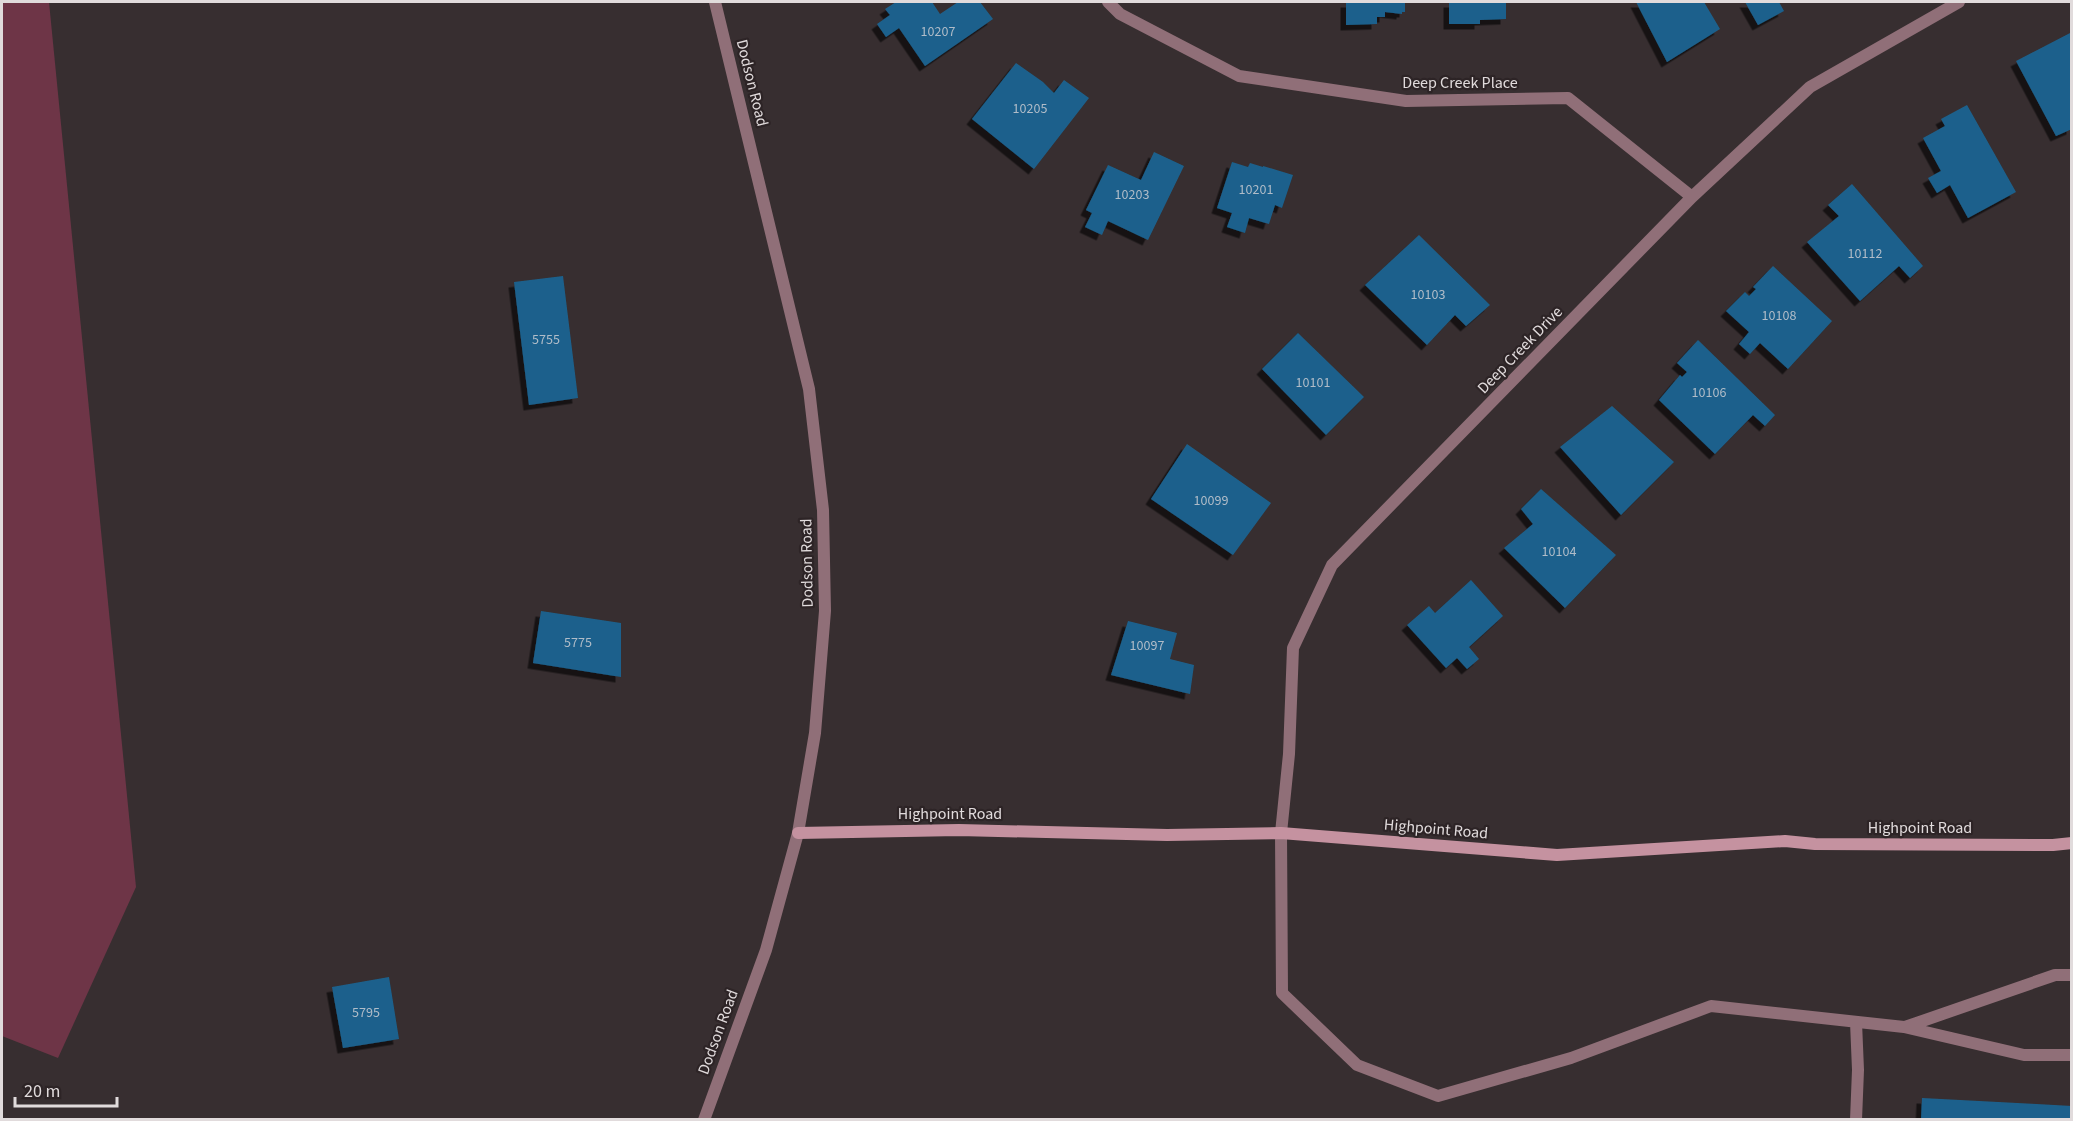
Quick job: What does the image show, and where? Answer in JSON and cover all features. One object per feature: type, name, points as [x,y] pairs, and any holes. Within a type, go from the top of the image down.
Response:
[{"type":"street","name":"Dodson Road","points":[[704,1119],[766,950],[798,833],[815,733],[825,611],[823,510],[809,389],[715,2]]},
{"type":"street","name":"Deep Creek Place","points":[[1108,2],[1120,14],[1239,76],[1406,101],[1568,99],[1692,197]]},
{"type":"street","name":"Deep Creek Drive","points":[[1959,2],[1809,87],[1692,197],[1332,565],[1293,648],[1289,754],[1281,833],[1282,993],[1357,1065],[1438,1096],[1571,1058],[1711,1006],[1904,1027],[2024,1056],[2072,1055]]},
{"type":"street","name":"Highpoint Road","points":[[798,833],[958,830],[1167,835],[1281,833],[1557,855],[1785,841],[1815,844],[2052,845],[2072,843]]},
{"type":"street","points":[[1904,1027],[2055,975],[2072,975]]},
{"type":"street","points":[[1856,1022],[1858,1070],[1856,1119]]},
{"type":"shaded area","points":[[2,2],[49,2],[136,887],[58,1058],[2,1036]]},
{"type":"building","points":[[896,2],[932,2],[940,14],[958,2],[980,2],[993,19],[925,66],[899,28],[886,37],[877,24],[890,15],[885,9]]},
{"type":"building","points":[[1346,2],[1405,2],[1405,12],[1402,14],[1385,12],[1385,17],[1377,17],[1377,24],[1346,25]]},
{"type":"building","points":[[1449,2],[1506,2],[1506,19],[1480,20],[1480,24],[1449,24]]},
{"type":"building","points":[[1636,2],[1704,2],[1720,29],[1667,62]]},
{"type":"building","points":[[1745,2],[1779,2],[1784,11],[1758,25]]},
{"type":"building","points":[[2072,32],[2072,129],[2056,136],[2016,61]]},
{"type":"building","points":[[1016,63],[1043,82],[1054,93],[1064,80],[1089,98],[1034,169],[972,119]]},
{"type":"building","points":[[1967,105],[2016,192],[1968,218],[1950,185],[1937,193],[1928,178],[1941,171],[1923,138],[1945,126],[1941,119]]},
{"type":"building","points":[[1154,152],[1184,166],[1148,240],[1108,221],[1102,235],[1085,227],[1092,213],[1086,210],[1108,165],[1141,180]]},
{"type":"building","points":[[1232,162],[1248,167],[1250,163],[1293,175],[1282,208],[1275,205],[1269,224],[1249,218],[1245,233],[1227,227],[1232,213],[1217,208]]},
{"type":"building","points":[[1852,184],[1923,266],[1910,278],[1899,266],[1860,301],[1807,242],[1839,216],[1828,205]]},
{"type":"building","points":[[1419,235],[1490,305],[1466,326],[1455,315],[1427,345],[1365,285]]},
{"type":"building","points":[[1773,266],[1832,321],[1788,369],[1760,343],[1750,354],[1739,344],[1749,332],[1726,311],[1745,292],[1749,296],[1756,289],[1753,287]]},
{"type":"building","points":[[563,276],[578,398],[529,405],[514,282]]},
{"type":"building","points":[[1298,333],[1364,397],[1326,435],[1262,369]]},
{"type":"building","points":[[1698,340],[1775,415],[1765,426],[1753,415],[1715,454],[1659,400],[1680,375],[1682,377],[1687,372],[1677,363]]},
{"type":"building","points":[[1612,406],[1674,462],[1621,515],[1560,447]]},
{"type":"building","points":[[1187,444],[1271,503],[1233,555],[1151,499]]},
{"type":"building","points":[[1541,489],[1616,555],[1565,608],[1504,548],[1533,524],[1521,509]]},
{"type":"building","points":[[1471,580],[1503,616],[1469,647],[1479,659],[1467,669],[1457,658],[1446,668],[1407,625],[1429,606],[1435,613]]},
{"type":"building","points":[[541,611],[621,623],[621,677],[533,663]]},
{"type":"building","points":[[1128,621],[1177,633],[1170,659],[1194,665],[1190,694],[1111,675]]},
{"type":"building","points":[[389,977],[399,1039],[343,1048],[332,987]]},
{"type":"building","points":[[1922,1098],[2072,1106],[2072,1120],[1921,1120]]}]
